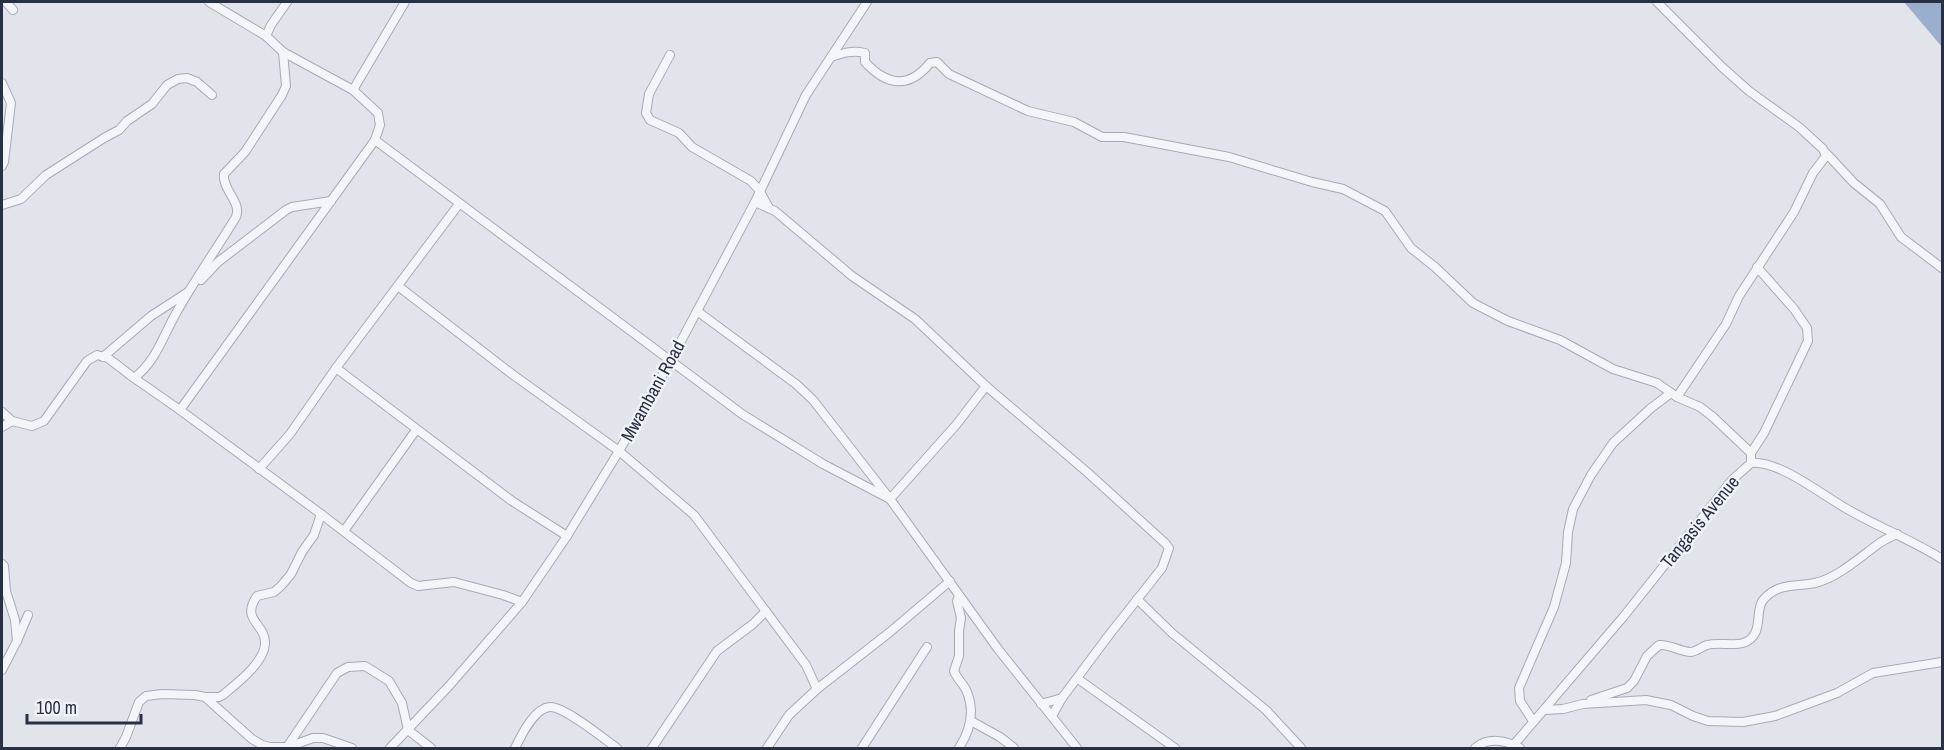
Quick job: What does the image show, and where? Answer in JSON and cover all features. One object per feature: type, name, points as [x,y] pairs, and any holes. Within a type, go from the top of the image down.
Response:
[{"type":"street","points":[[6,2],[14,10]]},
{"type":"street","points":[[180,410],[375,140],[380,125],[378,114],[353,90],[283,52],[266,36],[209,2]]},
{"type":"street","points":[[266,36],[287,2]]},
{"type":"street","points":[[353,90],[405,2]]},
{"type":"street","name":"Mwambani Road","points":[[390,748],[522,602],[567,536],[619,452],[671,360],[755,202],[806,95],[867,2]]},
{"type":"street","points":[[1657,2],[1749,91],[1799,127],[1854,183],[1880,204],[1901,237],[1942,268]]},
{"type":"street","points":[[134,378],[153,358],[174,317],[238,213],[225,185],[224,174],[245,152],[282,95],[286,86],[283,52]]},
{"type":"street","points":[[831,57],[845,52],[865,53],[865,62],[873,70],[902,82],[924,70],[930,63],[937,62],[949,74],[1028,111],[1074,122],[1102,136],[1124,137],[1229,157],[1312,183],[1343,189],[1385,211],[1411,248],[1473,303],[1508,321],[1560,340],[1613,369],[1657,383],[1674,395],[1707,412],[1752,453]]},
{"type":"street","points":[[670,56],[649,94],[646,113],[650,120],[679,133],[692,147],[750,181],[759,190],[769,208]]},
{"type":"street","points":[[2,206],[21,199],[46,175],[119,130],[127,121],[152,104],[167,85],[178,79],[187,78],[197,82],[212,95]]},
{"type":"street","points":[[2,83],[11,103],[2,166]]},
{"type":"street","points":[[375,140],[742,414],[823,464],[890,499]]},
{"type":"street","points":[[1533,721],[1520,701],[1520,688],[1554,607],[1566,563],[1568,532],[1573,509],[1591,475],[1613,443],[1651,408],[1674,395],[1726,324],[1739,296],[1794,212],[1813,173],[1824,160],[1825,152]]},
{"type":"street","points":[[103,357],[151,316],[191,290],[218,262],[286,210],[331,201]]},
{"type":"street","points":[[755,202],[769,208],[852,276],[915,319],[986,386],[1087,472],[1169,548],[1162,568],[1062,698],[1052,716]]},
{"type":"street","points":[[259,469],[290,434],[336,368],[459,204]]},
{"type":"street","points":[[1752,463],[1752,453],[1764,434],[1809,341],[1807,328],[1794,309],[1757,267]]},
{"type":"street","points":[[398,286],[512,374],[619,452],[694,515],[806,665],[817,689]]},
{"type":"street","points":[[697,311],[796,384],[813,400],[890,499],[1041,704],[1077,748]]},
{"type":"street","points":[[2,412],[12,421],[32,426],[44,421],[87,361],[97,356],[108,358],[418,586],[454,582],[522,602]]},
{"type":"street","points":[[336,368],[512,501],[567,536]]},
{"type":"street","points":[[890,499],[956,425],[986,386]]},
{"type":"street","points":[[2,427],[12,421]]},
{"type":"street","points":[[344,531],[416,430]]},
{"type":"street","name":"Tangasis Avenue","points":[[1515,747],[1533,721],[1624,616],[1732,480],[1752,463],[1767,463],[1780,469],[1846,509],[1942,559]]},
{"type":"street","points":[[120,748],[139,702],[146,696],[173,694],[219,697],[255,666],[265,645],[250,612],[252,604],[257,596],[274,592],[291,574],[314,535],[321,514]]},
{"type":"street","points":[[1544,710],[1563,709],[1583,704],[1627,688],[1634,681],[1647,656],[1659,645],[1690,652],[1705,646],[1742,643],[1749,640],[1757,627],[1762,600],[1770,594],[1792,585],[1815,583],[1830,577],[1865,555],[1877,544],[1897,534]]},
{"type":"street","points":[[2,564],[6,591],[15,620],[17,641]]},
{"type":"street","points":[[767,748],[789,715],[817,689],[891,632],[950,581]]},
{"type":"street","points":[[959,748],[967,737],[971,721],[970,702],[966,690],[954,671],[959,656],[961,618],[957,601],[960,596]]},
{"type":"street","points":[[1137,599],[1172,633],[1266,710],[1301,748]]},
{"type":"street","points":[[652,748],[717,651],[753,624],[766,611]]},
{"type":"street","points":[[2,670],[28,615]]},
{"type":"street","points":[[862,748],[927,647]]},
{"type":"street","points":[[1583,704],[1646,700],[1671,705],[1708,721],[1743,722],[1775,716],[1837,693],[1873,673],[1942,662]]},
{"type":"street","points":[[287,748],[337,673],[348,667],[365,666],[389,681],[402,703],[408,730],[431,748]]},
{"type":"street","points":[[1078,679],[1175,748]]},
{"type":"street","points":[[205,697],[257,742],[270,747],[287,748],[313,738],[323,738],[352,748]]},
{"type":"street","points":[[1041,704],[1062,698]]},
{"type":"street","points":[[515,748],[529,723],[540,710],[550,707],[558,709],[583,724],[617,748]]},
{"type":"street","points":[[971,721],[1000,737],[1014,748]]},
{"type":"street","points":[[1475,748],[1486,741],[1515,747]]},
{"type":"water","points":[[1904,2],[1942,2],[1942,47]]}]
